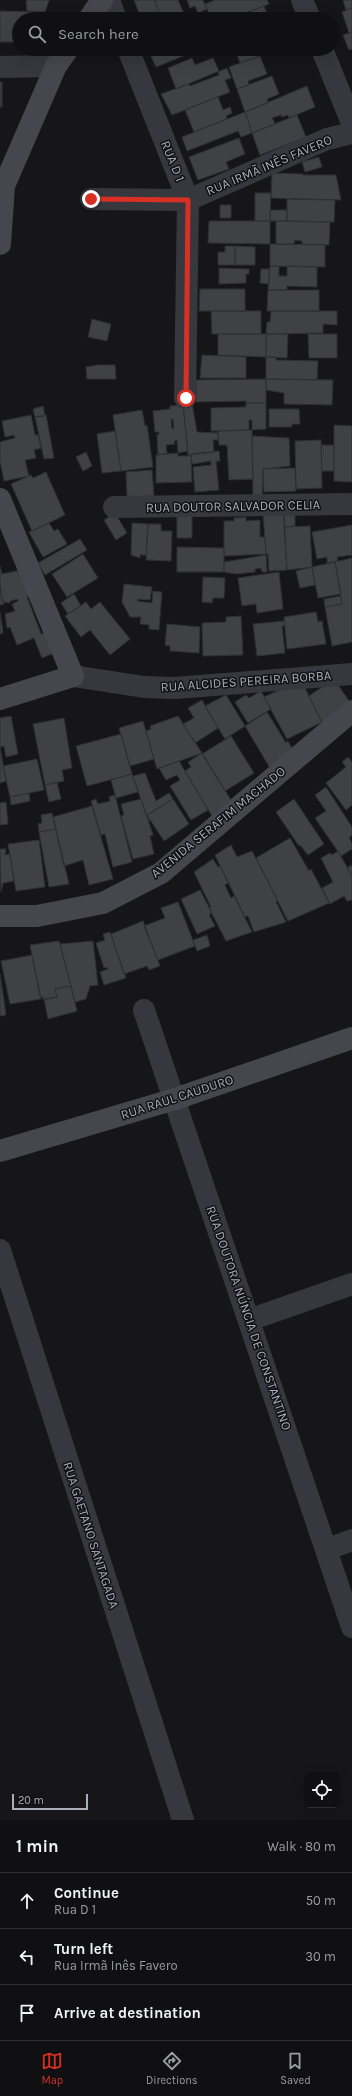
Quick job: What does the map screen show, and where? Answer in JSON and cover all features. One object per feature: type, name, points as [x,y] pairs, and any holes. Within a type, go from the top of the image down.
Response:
[{"type":"street","points":[[94,12],[102,0]]},
{"type":"street","points":[[109,0],[113,12]]},
{"type":"street","points":[[302,0],[307,12]]},
{"type":"street","name":"RUA D 1","points":[[131,56],[188,200],[186,398]]},
{"type":"street","points":[[325,56],[352,123]]},
{"type":"street","points":[[0,67],[62,57]]},
{"type":"street","points":[[0,244],[2,186],[62,57]]},
{"type":"street","name":"RUA IRMÃ INÊS FAVERO","points":[[91,199],[188,200],[327,139],[352,133]]},
{"type":"street","points":[[0,499],[73,676]]},
{"type":"street","name":"RUA DOUTOR SALVADOR CELIA","points":[[114,508],[352,504]]},
{"type":"street","name":"RUA ALCIDES PEREIRA BORBA","points":[[0,699],[73,676],[144,687],[174,688],[352,674]]},
{"type":"street","name":"AVENIDA SERAFIM MACHADO","points":[[0,916],[37,916],[103,902],[161,873],[352,711]]},
{"type":"street","name":"RUA DOUTORA NÚNCIA DE CONSTANTINO","points":[[144,1010],[327,1549],[352,1627]]},
{"type":"street","name":"RUA RAUL CAUDURO","points":[[0,1151],[175,1099],[352,1038]]},
{"type":"street","name":"RUA GAETANO SANTAGADA","points":[[0,1250],[183,1820]]},
{"type":"street","points":[[249,1320],[352,1284]]},
{"type":"street","points":[[327,1549],[352,1540]]},
{"type":"building","points":[[26,0],[49,0],[45,12],[27,11]]},
{"type":"building","points":[[134,0],[154,0],[159,12],[139,12]]},
{"type":"building","points":[[154,0],[178,0],[183,12],[159,12]]},
{"type":"building","points":[[187,0],[203,0],[207,9],[198,12],[195,6],[190,8]]},
{"type":"building","points":[[215,0],[267,0],[269,4],[248,12],[208,12],[205,4]]},
{"type":"building","points":[[343,0],[352,0],[352,8],[346,10]]},
{"type":"building","points":[[264,6],[266,12],[248,12]]},
{"type":"building","points":[[352,8],[352,32],[349,33],[342,12]]},
{"type":"building","points":[[0,11],[44,12],[12,12],[12,42],[0,42]]},
{"type":"building","points":[[352,32],[352,49],[349,50],[343,35]]},
{"type":"building","points":[[151,56],[184,56],[156,67]]},
{"type":"building","points":[[238,56],[260,56],[240,63]]},
{"type":"building","points":[[260,56],[267,74],[248,81],[249,85],[237,89],[229,67]]},
{"type":"building","points":[[192,58],[195,65],[213,58],[219,71],[176,89],[168,68]]},
{"type":"building","points":[[227,68],[231,78],[225,80],[230,92],[172,115],[161,94],[189,84],[190,86],[219,75],[218,72]]},
{"type":"building","points":[[272,76],[279,94],[267,99],[268,103],[245,112],[237,89]]},
{"type":"building","points":[[0,82],[2,82],[2,107],[0,107]]},
{"type":"building","points":[[307,86],[315,107],[289,118],[288,115],[282,117],[281,115],[272,118],[275,124],[252,133],[245,112]]},
{"type":"building","points":[[218,97],[223,110],[230,107],[232,113],[226,116],[227,119],[194,132],[185,110]]},
{"type":"building","points":[[245,112],[252,133],[241,137],[238,131],[187,151],[182,137]]},
{"type":"building","points":[[297,115],[306,137],[260,155],[252,133]]},
{"type":"building","points":[[239,138],[245,154],[226,162],[229,169],[198,180],[189,157]]},
{"type":"building","points":[[319,157],[322,167],[305,172],[302,162]]},
{"type":"building","points":[[272,173],[336,175],[341,200],[271,198]]},
{"type":"building","points":[[255,193],[271,193],[270,221],[255,221]]},
{"type":"building","points":[[287,199],[335,200],[334,222],[287,221]]},
{"type":"building","points":[[220,205],[231,205],[231,218],[220,218]]},
{"type":"building","points":[[270,210],[287,210],[287,221],[270,221]]},
{"type":"building","points":[[209,221],[270,221],[270,244],[208,243]]},
{"type":"building","points":[[276,221],[330,222],[329,245],[302,244],[302,241],[295,240],[294,244],[276,244]]},
{"type":"building","points":[[270,244],[325,245],[325,267],[270,266]]},
{"type":"building","points":[[225,246],[235,246],[235,265],[218,265],[218,252],[225,252]]},
{"type":"building","points":[[235,246],[255,247],[255,265],[235,265]]},
{"type":"building","points":[[270,266],[279,266],[279,276],[287,276],[287,266],[317,267],[317,287],[287,286],[287,290],[268,290]]},
{"type":"building","points":[[219,268],[249,269],[249,274],[246,274],[246,283],[219,284]]},
{"type":"building","points":[[261,269],[269,269],[269,284],[260,283]]},
{"type":"building","points":[[200,289],[245,289],[245,311],[199,311]]},
{"type":"building","points":[[268,290],[319,290],[319,311],[267,311]]},
{"type":"building","points":[[211,311],[261,311],[261,334],[212,334]]},
{"type":"building","points":[[271,311],[337,311],[337,325],[323,324],[323,333],[266,334],[267,322],[270,322]]},
{"type":"building","points":[[92,319],[111,324],[107,341],[88,337]]},
{"type":"building","points":[[218,334],[266,334],[266,357],[218,355]]},
{"type":"building","points":[[266,334],[288,334],[287,358],[266,357]]},
{"type":"building","points":[[308,334],[337,334],[337,358],[309,358]]},
{"type":"building","points":[[202,355],[246,357],[246,378],[200,378]]},
{"type":"building","points":[[266,357],[276,357],[276,360],[318,361],[317,380],[266,379]]},
{"type":"building","points":[[115,365],[116,379],[87,379],[86,367]]},
{"type":"building","points":[[266,379],[266,403],[246,403],[246,401],[196,402],[196,380]]},
{"type":"building","points":[[266,379],[333,380],[332,405],[284,404],[284,393],[266,390]]},
{"type":"building","points":[[192,403],[197,432],[218,433],[218,440],[213,440],[214,452],[188,455],[183,405]]},
{"type":"building","points":[[246,403],[266,403],[266,429],[252,430],[252,420],[249,420],[249,430],[211,431],[211,408],[246,407]]},
{"type":"building","points":[[183,405],[188,451],[178,453],[177,440],[174,441],[175,444],[166,445],[167,453],[158,455],[157,435],[159,432],[155,432],[153,411],[170,409],[170,406]],"holes":[[[171,419],[173,419],[174,428],[172,429]]]},
{"type":"building","points":[[43,406],[45,416],[35,417],[33,409]]},
{"type":"building","points":[[269,409],[299,409],[300,424],[292,424],[292,427],[269,427]]},
{"type":"building","points":[[142,410],[145,426],[147,425],[153,467],[121,471],[113,415]]},
{"type":"building","points":[[31,415],[35,435],[38,435],[41,448],[34,450],[36,458],[25,460],[29,476],[4,481],[0,461],[0,442],[15,438],[14,435],[5,437],[2,421]]},
{"type":"building","points":[[46,415],[54,458],[44,459],[35,417]]},
{"type":"building","points":[[334,425],[352,426],[352,482],[334,481]]},
{"type":"building","points":[[252,430],[253,479],[229,480],[227,445],[219,445],[218,431]]},
{"type":"building","points":[[115,431],[121,471],[102,473],[97,434]]},
{"type":"building","points":[[252,436],[289,438],[290,466],[263,469],[262,496],[253,496]]},
{"type":"building","points":[[321,440],[322,488],[296,489],[295,441]]},
{"type":"building","points":[[321,445],[334,445],[334,471],[322,471]]},
{"type":"building","points":[[219,451],[220,461],[216,461],[219,490],[195,492],[193,467],[211,465],[211,461],[192,464],[191,454]]},
{"type":"building","points":[[86,452],[92,466],[83,471],[76,457]]},
{"type":"building","points":[[178,453],[178,456],[188,456],[191,454],[192,482],[156,483],[156,455]]},
{"type":"building","points":[[295,468],[296,491],[264,492],[263,469]]},
{"type":"building","points":[[152,470],[154,496],[127,497],[126,472]]},
{"type":"building","points":[[46,472],[65,515],[32,531],[11,484],[31,475],[33,478]]},
{"type":"building","points":[[115,513],[127,533],[116,540],[104,520]]},
{"type":"building","points":[[177,513],[192,514],[192,538],[177,538]]},
{"type":"building","points":[[263,514],[284,514],[287,570],[269,571],[268,554],[266,554]]},
{"type":"building","points":[[284,514],[295,514],[295,526],[284,527]]},
{"type":"building","points":[[246,517],[246,521],[260,520],[260,537],[265,537],[266,554],[224,556],[224,521],[234,521],[234,518]]},
{"type":"building","points":[[49,523],[54,531],[58,529],[67,544],[43,557],[29,532]]},
{"type":"building","points":[[132,523],[148,524],[146,555],[140,555],[140,558],[131,555]]},
{"type":"building","points":[[148,524],[161,524],[161,531],[172,531],[171,561],[146,560]]},
{"type":"building","points":[[352,525],[352,555],[337,557],[338,561],[327,563],[327,557],[317,559],[312,532]]},
{"type":"building","points":[[310,526],[312,567],[287,570],[284,527]]},
{"type":"building","points":[[80,539],[87,550],[45,575],[38,563]]},
{"type":"building","points":[[177,547],[224,548],[224,572],[177,572]]},
{"type":"building","points":[[83,554],[98,578],[67,597],[52,574]]},
{"type":"building","points":[[266,555],[267,572],[262,572],[261,568],[255,569],[255,572],[236,574],[224,572],[224,562]]},
{"type":"building","points":[[352,558],[352,642],[332,646],[325,607],[342,604],[335,562]]},
{"type":"building","points":[[335,562],[341,594],[318,598],[312,567]]},
{"type":"building","points":[[0,566],[2,574],[21,570],[30,596],[27,597],[41,634],[46,632],[54,653],[42,658],[34,638],[17,645],[10,627],[7,628],[5,614],[15,611],[12,604],[18,601],[18,599],[10,601],[10,603],[3,602],[0,584]]},
{"type":"building","points":[[312,567],[315,585],[300,588],[296,571]]},
{"type":"building","points":[[279,572],[283,609],[257,613],[256,604],[242,606],[238,578]]},
{"type":"building","points":[[203,577],[225,578],[224,598],[213,598],[212,603],[202,602]]},
{"type":"building","points":[[124,584],[152,587],[150,600],[138,599],[137,601],[152,603],[153,591],[162,592],[159,630],[149,629],[149,625],[140,624],[141,617],[130,617],[122,602]]},
{"type":"building","points":[[0,589],[4,604],[0,605]]},
{"type":"building","points":[[74,594],[81,606],[68,614],[61,603]]},
{"type":"building","points":[[341,596],[342,604],[325,607],[324,599]]},
{"type":"building","points":[[86,602],[91,609],[100,602],[130,639],[110,655],[90,630],[81,637],[65,616]]},
{"type":"building","points":[[0,612],[3,633],[0,634]]},
{"type":"building","points":[[316,612],[318,622],[322,621],[326,644],[287,649],[284,617]]},
{"type":"building","points":[[241,616],[243,655],[203,656],[202,623],[226,622],[226,617]]},
{"type":"building","points":[[284,621],[285,626],[282,626],[285,653],[257,656],[253,624]]},
{"type":"building","points":[[167,624],[200,627],[199,653],[170,651],[170,646],[165,645]]},
{"type":"building","points":[[334,679],[351,704],[324,726],[309,696]]},
{"type":"building","points":[[303,684],[322,722],[287,739],[264,697],[286,687]]},
{"type":"building","points":[[261,691],[271,709],[248,723],[235,702],[246,695],[249,698]]},
{"type":"building","points":[[226,695],[245,726],[225,739],[205,706]]},
{"type":"building","points":[[202,700],[218,728],[195,743],[183,724],[194,718],[188,708]]},
{"type":"building","points":[[267,712],[286,743],[288,741],[293,750],[270,768],[245,726]]},
{"type":"building","points":[[11,716],[18,754],[6,757],[4,746],[0,747],[0,718]]},
{"type":"building","points":[[178,716],[202,753],[157,769],[146,731],[151,729],[150,726]]},
{"type":"building","points":[[64,718],[72,768],[62,770],[64,781],[45,785],[33,724]]},
{"type":"building","points":[[143,721],[154,759],[130,766],[119,728]]},
{"type":"building","points":[[121,734],[132,774],[87,786],[76,746]]},
{"type":"building","points":[[231,736],[254,773],[225,791],[202,754]]},
{"type":"building","points":[[0,747],[6,781],[0,783]]},
{"type":"building","points":[[202,753],[231,800],[212,816],[185,771],[191,767],[188,762]]},
{"type":"building","points":[[348,757],[352,762],[352,805],[346,810],[326,783],[346,767],[342,762]]},
{"type":"building","points":[[37,759],[44,790],[10,797],[3,766]]},
{"type":"building","points":[[179,761],[208,810],[191,820],[170,786],[180,780],[177,775],[166,780],[159,768]]},
{"type":"building","points":[[145,773],[156,801],[169,793],[173,799],[147,815],[150,820],[148,821],[133,776]]},
{"type":"building","points":[[132,774],[138,792],[116,798],[111,780]]},
{"type":"building","points":[[57,782],[61,799],[49,802],[45,785]]},
{"type":"building","points":[[326,787],[352,827],[352,835],[349,838],[352,843],[352,849],[341,856],[315,818],[326,811],[315,795]]},
{"type":"building","points":[[29,793],[30,801],[11,805],[10,797]]},
{"type":"building","points":[[115,795],[132,862],[113,867],[105,834],[101,835],[91,801],[96,799],[98,804],[110,801],[109,797]]},
{"type":"building","points":[[141,799],[153,835],[150,836],[154,854],[133,859],[121,816],[124,815],[121,804]]},
{"type":"building","points":[[173,799],[189,824],[164,841],[147,815]]},
{"type":"building","points":[[294,799],[324,844],[308,855],[300,845],[299,846],[276,812]]},
{"type":"building","points":[[6,802],[8,824],[0,825],[0,803]]},
{"type":"building","points":[[92,806],[113,879],[89,885],[83,860],[64,866],[53,817]]},
{"type":"building","points":[[52,813],[56,829],[39,832],[38,824],[42,823],[41,815]]},
{"type":"building","points":[[56,829],[69,884],[49,887],[39,832]]},
{"type":"building","points":[[290,838],[309,871],[311,869],[329,903],[288,921],[256,858]]},
{"type":"building","points":[[39,840],[45,887],[16,891],[8,844]]},
{"type":"building","points":[[231,845],[237,857],[252,851],[278,901],[276,902],[286,922],[254,932],[248,916],[245,917],[215,855]]},
{"type":"building","points":[[0,849],[6,849],[5,855],[10,854],[14,881],[3,883],[1,892]]},
{"type":"building","points":[[338,851],[352,876],[352,900],[347,901],[344,896],[330,904],[322,888],[333,882],[321,858],[330,853],[332,855]]},
{"type":"building","points":[[213,859],[218,867],[220,866],[228,883],[225,885],[231,898],[234,896],[252,932],[226,941],[209,908],[211,907],[194,872]]},
{"type":"building","points":[[352,865],[352,876],[347,868]]},
{"type":"building","points":[[200,890],[212,913],[209,915],[215,926],[197,934],[181,899]]},
{"type":"building","points":[[178,902],[195,946],[158,960],[144,926],[165,918],[161,908]]},
{"type":"building","points":[[143,921],[160,966],[149,970],[147,966],[124,974],[111,934]]},
{"type":"building","points":[[110,932],[126,978],[104,985],[100,972],[108,969],[107,967],[104,968],[96,943],[105,940],[103,934]]},
{"type":"building","points":[[207,935],[210,946],[197,951],[193,940]]},
{"type":"building","points":[[59,941],[71,986],[55,989],[57,997],[43,1000],[43,997],[40,997],[30,945]]},
{"type":"building","points":[[93,941],[98,985],[90,986],[86,999],[75,1002],[60,944]]},
{"type":"building","points":[[32,955],[41,999],[10,1004],[1,961]]},
{"type":"building","points":[[0,974],[6,1015],[0,1016]]},
{"type":"building","points":[[71,986],[77,1011],[48,1019],[44,999],[57,997],[55,989]]},
{"type":"route","points":[[91,199],[188,200],[186,398]]}]
